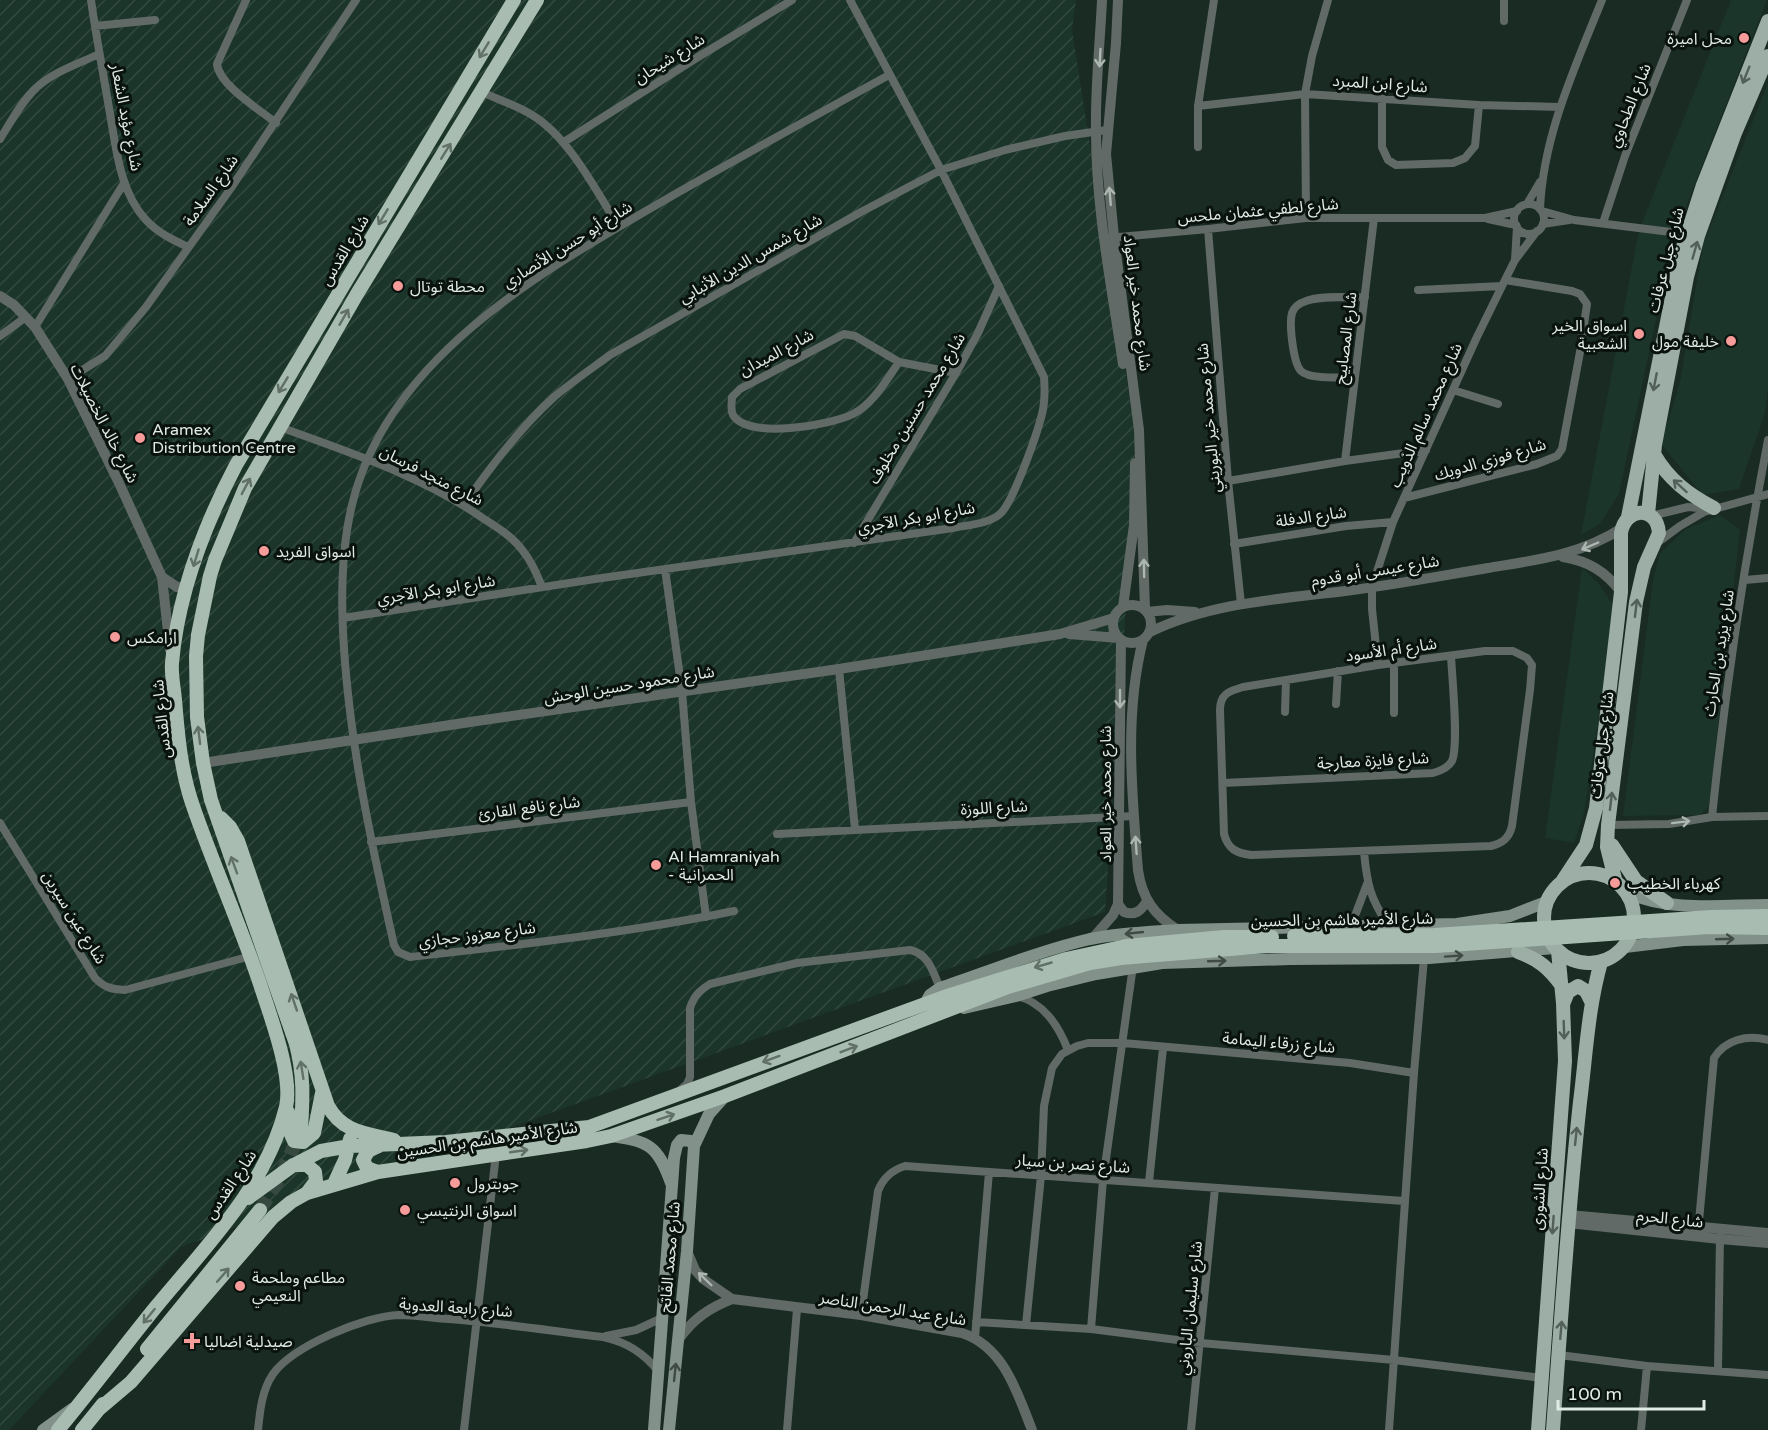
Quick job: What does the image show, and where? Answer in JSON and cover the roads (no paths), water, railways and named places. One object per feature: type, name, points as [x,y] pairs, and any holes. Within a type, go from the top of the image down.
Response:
[{"type":"highway","name":"شارع القدس","points":[[58,1430],[239,1205],[269,1155],[286,1104],[286,1081],[282,1058],[251,956],[192,804],[178,739],[172,666],[177,626],[208,521],[236,465],[514,0]]},
{"type":"highway","name":"شارع القدس","points":[[301,1129],[304,1091],[298,1053],[268,960],[215,813],[203,763],[197,717],[196,656],[210,576],[238,503],[280,428],[357,294],[537,0]]},
{"type":"highway","points":[[215,813],[230,827],[238,841],[334,1117],[351,1130],[401,1142]]},
{"type":"highway","name":"شارع الأمير هاشم بن الحسين","points":[[98,1410],[131,1382],[273,1217],[291,1202],[307,1193],[334,1184],[378,1172],[611,1136],[725,1096],[1008,987],[1090,963],[1121,958],[1267,946],[1709,927],[1766,922]]},
{"type":"highway","name":"شارع الأمير هاشم بن الحسين","points":[[239,1205],[292,1166],[321,1151],[401,1142],[446,1142],[589,1126],[925,1004],[1066,958],[1126,946],[1224,938],[1435,940]]},
{"type":"highway","points":[[286,1104],[291,1137],[303,1142],[314,1133],[323,1090]]},
{"type":"highway","points":[[334,1184],[350,1146],[351,1130]]},
{"type":"highway","points":[[378,1172],[367,1168],[363,1160],[369,1151],[381,1145]]},
{"type":"highway","points":[[292,1166],[306,1165],[315,1172],[316,1181],[307,1193]]},
{"type":"highway","points":[[82,1430],[260,1210]]},
{"type":"main road","name":"شارع جبل عرفات","points":[[1563,880],[1586,845],[1596,808],[1620,591],[1625,523],[1676,277],[1703,184],[1768,21]]},
{"type":"main road","name":"شارع جبل عرفات","points":[[1615,879],[1608,837],[1638,588],[1659,533],[1657,523],[1650,515],[1654,454],[1682,298],[1696,246],[1735,133],[1768,56]]},
{"type":"main road","points":[[1654,454],[1678,485],[1712,509]]},
{"type":"main road","points":[[1625,523],[1636,513],[1650,515]]},
{"type":"main road","points":[[1586,845],[1596,850],[1608,837],[1636,881],[1674,904]]},
{"type":"main road","points":[[1580,873],[1598,873],[1615,879],[1628,893],[1635,911],[1634,930],[1624,947],[1614,957],[1601,962],[1578,962],[1567,958],[1548,938],[1544,927],[1546,902],[1553,890],[1563,880],[1580,873]]},
{"type":"main road","points":[[1628,893],[1643,900],[1766,922]]},
{"type":"main road","name":"شارع الأمير هاشم بن الحسين","points":[[925,1004],[930,995],[940,988],[1040,953],[1092,939],[1135,932],[1178,930],[1457,924],[1510,916],[1546,902]]},
{"type":"main road","points":[[1674,904],[1660,918],[1660,923],[1665,931],[1683,940]]},
{"type":"main road","points":[[1500,952],[1521,942],[1525,934],[1521,923],[1510,916]]},
{"type":"main road","points":[[1624,947],[1683,940],[1766,922]]},
{"type":"main road","name":"شارع الأمير هاشم بن الحسين","points":[[954,1008],[972,1007],[1047,986],[1133,966],[1162,963],[1424,958],[1557,950]]},
{"type":"main road","name":"شارع الشورى","points":[[1538,1430],[1565,1061],[1562,986],[1557,950]]},
{"type":"main road","points":[[1518,952],[1538,960],[1549,969],[1562,986]]},
{"type":"main road","name":"شارع الشورى","points":[[1553,1430],[1569,1219],[1592,1003],[1601,962]]},
{"type":"main road","points":[[1563,1003],[1568,992],[1578,986],[1586,991],[1592,1003]]},
{"type":"main road","name":"شارع محمد الفاتح","points":[[669,1430],[687,1251],[694,1146],[709,1114],[725,1096]]},
{"type":"main road","name":"شارع محمد الفاتح","points":[[611,1136],[638,1140],[649,1146],[667,1170],[672,1184],[654,1430]]},
{"type":"main road","points":[[672,1184],[677,1145],[681,1140],[686,1139],[694,1146]]},
{"type":"main road","points":[[43,1430],[82,1401]]},
{"type":"street","name":"شارع مؤيد الشعار","points":[[91,0],[124,183],[146,220],[167,237],[188,247]]},
{"type":"street","points":[[246,0],[217,64],[218,70],[225,82],[276,123]]},
{"type":"street","name":"شارع السلامة","points":[[68,379],[105,356],[146,307],[276,123],[357,0]]},
{"type":"street","name":"شارع شيحان","points":[[564,142],[792,0]]},
{"type":"street","name":"شارع ابو بكر الآجري","points":[[343,618],[952,528],[984,521],[1001,513],[1009,501],[1042,413],[1045,393],[1044,377],[941,170],[850,0]]},
{"type":"street","name":"شارع محمد خير العواد","points":[[1102,0],[1095,131],[1100,203],[1109,238],[1139,430],[1146,610]]},
{"type":"street","name":"شارع محمد خير العواد","points":[[1118,0],[1106,154],[1109,238],[1134,448],[1134,525],[1123,607]]},
{"type":"street","points":[[1197,147],[1198,106],[1214,0]]},
{"type":"street","points":[[1306,218],[1305,94],[1312,56],[1328,0]]},
{"type":"street","points":[[1504,0],[1504,21]]},
{"type":"street","points":[[1574,220],[1540,228],[1530,233],[1523,232],[1516,226],[1514,218],[1516,211],[1527,204],[1541,179],[1560,107],[1602,0]]},
{"type":"street","name":"شارع الطحاوي","points":[[1603,223],[1625,156],[1688,0]]},
{"type":"street","points":[[95,26],[155,20]]},
{"type":"street","points":[[0,139],[36,88],[50,78],[99,54]]},
{"type":"street","name":"شارع أبو حسن الأنصاري","points":[[354,739],[345,664],[343,618],[344,556],[348,525],[352,503],[367,459],[387,422],[406,396],[432,366],[482,318],[517,292],[619,227],[889,75]]},
{"type":"street","points":[[482,92],[532,115],[564,142],[619,227]]},
{"type":"street","name":"شارع ابن المبرد","points":[[1198,106],[1305,94],[1479,105],[1560,107]]},
{"type":"street","points":[[1383,98],[1382,147],[1388,160],[1396,165],[1453,163],[1465,158],[1475,146],[1479,105]]},
{"type":"street","name":"شارع شمس الدين الأنبابي","points":[[464,505],[508,446],[553,398],[610,355],[861,212],[941,170],[1015,148],[1065,136],[1107,130]]},
{"type":"street","points":[[1540,228],[1541,179]]},
{"type":"street","points":[[35,327],[124,183]]},
{"type":"street","points":[[1527,204],[1534,204],[1541,210],[1574,220],[1687,234]]},
{"type":"street","name":"شارع لطفي عثمان ملحس","points":[[1109,238],[1208,230],[1306,218],[1485,218],[1516,211]]},
{"type":"street","name":"شارع المصابيح","points":[[1345,461],[1374,218]]},
{"type":"street","name":"شارع لطفي عثمان ملحس","points":[[1485,218],[1516,226]]},
{"type":"street","name":"شارع محمد سالم الذويب","points":[[1515,260],[1516,226]]},
{"type":"street","name":"شارع محمد سالم الذويب","points":[[1378,665],[1372,587],[1393,522],[1503,283],[1515,260],[1540,228]]},
{"type":"street","name":"شارع محمد خير البوريني","points":[[1208,230],[1228,481],[1241,604]]},
{"type":"street","points":[[1418,290],[1503,283]]},
{"type":"street","name":"شارع فوزي الدويك","points":[[1404,498],[1548,460],[1557,456],[1562,449],[1587,304],[1580,294],[1572,291],[1503,283]]},
{"type":"street","name":"شارع محمد حسنين مخلوف","points":[[854,543],[956,373],[978,333],[999,286]]},
{"type":"street","name":"شارع خالد الخصيلات","points":[[0,296],[26,316],[68,379],[162,578],[172,666]]},
{"type":"street","points":[[1355,377],[1313,376],[1299,370],[1293,349],[1292,312],[1306,301],[1365,297]]},
{"type":"street","points":[[0,336],[26,316]]},
{"type":"street","name":"شارع الميدان","points":[[899,362],[863,408],[843,418],[789,428],[762,429],[738,420],[732,414],[732,397],[740,389],[844,334],[855,336],[899,362],[956,373]]},
{"type":"street","points":[[1453,390],[1498,404]]},
{"type":"street","name":"شارع منجد فرسان","points":[[280,428],[367,459],[464,505],[507,534],[523,550],[532,563],[542,587]]},
{"type":"street","name":"شارع يزيد بن الحارث","points":[[1712,817],[1725,707],[1768,440]]},
{"type":"street","points":[[1228,481],[1426,450]]},
{"type":"street","points":[[1653,547],[1680,526],[1712,509],[1768,494]]},
{"type":"street","points":[[1650,515],[1688,507],[1712,509]]},
{"type":"street","name":"شارع الدفلة","points":[[1234,544],[1346,526],[1393,522]]},
{"type":"street","name":"شارع عيسى أبو قدوم","points":[[1147,636],[1198,613],[1241,604],[1372,587],[1556,556],[1591,546],[1625,523]]},
{"type":"street","name":"شارع عيسى أبو قدوم","points":[[1556,556],[1578,560],[1598,568],[1620,591]]},
{"type":"street","points":[[665,569],[682,691],[691,802],[706,917]]},
{"type":"street","points":[[162,578],[177,587],[187,587]]},
{"type":"street","points":[[1745,580],[1768,578]]},
{"type":"street","points":[[1130,604],[1146,610],[1152,625],[1147,636],[1133,644],[1120,639],[1113,629],[1114,618],[1123,607],[1130,604]]},
{"type":"street","name":"شارع عيسى أبو قدوم","points":[[1146,610],[1198,613]]},
{"type":"street","name":"شارع محمود حسين الوحش","points":[[203,763],[1060,634],[1114,618]]},
{"type":"street","name":"شارع محمود حسين الوحش","points":[[1060,634],[1120,639]]},
{"type":"street","name":"شارع محمد خير العواد","points":[[1147,636],[1136,675],[1131,764],[1137,870],[1147,901],[1161,918],[1178,930]]},
{"type":"street","name":"شارع محمد خير العواد","points":[[1118,904],[1120,639]]},
{"type":"street","name":"شارع أم الأسود","points":[[1485,651],[1514,651],[1527,658],[1532,665],[1510,832],[1502,842],[1491,846],[1251,855],[1235,852],[1228,847],[1224,834],[1220,710],[1222,697],[1229,691],[1243,687],[1378,665],[1485,651]]},
{"type":"street","name":"شارع فايزة معارجة","points":[[1223,783],[1441,771],[1451,762],[1455,744],[1451,656]]},
{"type":"street","points":[[1394,663],[1394,714]]},
{"type":"street","points":[[839,669],[855,829]]},
{"type":"street","points":[[1336,704],[1338,671]]},
{"type":"street","points":[[1285,712],[1286,680]]},
{"type":"street","name":"شارع معزوز حجازي","points":[[354,739],[371,842],[394,945],[398,952],[410,957],[516,945],[734,911]]},
{"type":"street","name":"شارع نافع القارئ","points":[[371,842],[691,802]]},
{"type":"street","name":"شارع اللوزة","points":[[777,834],[1134,816]]},
{"type":"street","points":[[1608,837],[1712,817],[1768,816]]},
{"type":"street","name":"شارع عين سيرين","points":[[0,823],[95,978],[103,986],[125,990],[251,956]]},
{"type":"street","points":[[1364,852],[1367,884],[1376,906],[1388,925]]},
{"type":"street","points":[[1348,926],[1356,913],[1367,884]]},
{"type":"street","points":[[1092,939],[1113,915],[1118,904],[1124,912],[1133,914],[1143,909],[1147,901]]},
{"type":"street","points":[[674,1095],[687,1084],[690,1077],[690,1008],[700,990],[710,984],[797,963],[910,950],[918,952],[928,960],[940,988]]},
{"type":"street","points":[[1389,1430],[1404,1202],[1424,958]]},
{"type":"street","points":[[1091,1329],[1103,1180],[1133,966]]},
{"type":"street","points":[[1016,996],[1029,999],[1048,1015],[1060,1032],[1068,1050],[1057,1060],[1048,1082],[1044,1106],[1041,1176],[1026,1325]]},
{"type":"street","points":[[1698,1232],[1714,1058],[1720,1049],[1732,1041],[1747,1038],[1768,1040]]},
{"type":"street","name":"شارع زرقاء اليمامة","points":[[1068,1050],[1088,1043],[1123,1043],[1350,1063],[1414,1073]]},
{"type":"street","points":[[1149,1182],[1163,1047]]},
{"type":"street","points":[[691,1070],[695,1080],[705,1083]]},
{"type":"street","points":[[464,1430],[496,1154]]},
{"type":"street","name":"شارع نصر بن سيار","points":[[861,1315],[878,1191],[888,1174],[905,1166],[1404,1202]]},
{"type":"street","points":[[975,1338],[989,1172]]},
{"type":"street","name":"شارع سليمان الباروني","points":[[1191,1430],[1215,1188]]},
{"type":"street","name":"شارع الحرم","points":[[1569,1219],[1768,1241]]},
{"type":"street","name":"شارع الحرم","points":[[1720,1234],[1768,1233]]},
{"type":"street","points":[[1718,1371],[1720,1234]]},
{"type":"street","name":"شارع عبد الرحمن الناصر","points":[[687,1251],[695,1270],[703,1279],[732,1299],[797,1309],[861,1315],[962,1333],[975,1338],[991,1350],[999,1360],[1015,1388],[1032,1430]]},
{"type":"street","points":[[679,1339],[688,1325],[701,1314],[732,1299]]},
{"type":"street","points":[[787,1430],[797,1309]]},
{"type":"street","name":"شارع رابعة العدوية","points":[[258,1430],[265,1388],[274,1373],[286,1360],[316,1341],[379,1318],[399,1315],[476,1321],[603,1337],[635,1348],[651,1361],[659,1372]]},
{"type":"street","name":"شارع رابعة العدوية","points":[[603,1337],[636,1330],[662,1318]]},
{"type":"street","points":[[976,1322],[1091,1329],[1201,1343],[1394,1360],[1542,1378]]},
{"type":"street","points":[[1559,1355],[1647,1366],[1768,1375]]},
{"type":"street","points":[[1641,1430],[1647,1366]]},
{"type":"tunnel","points":[[260,1210],[283,1172],[300,1132]]},
{"type":"place","name":"محل اميرة","points":[[1744,38]]},
{"type":"place","name":"محطة توتال","points":[[398,286]]},
{"type":"place","name":"اسواق الخير الشعبية","points":[[1639,334]]},
{"type":"place","name":"خليفة مول","points":[[1731,341]]},
{"type":"place","name":"Aramex Distribution Centre","points":[[140,438]]},
{"type":"place","name":"اسواق الفريد","points":[[264,551]]},
{"type":"place","name":"ارامكس","points":[[115,637]]},
{"type":"place","name":"Al Hamraniyah - الحمرانية","points":[[656,865]]},
{"type":"place","name":"كهرباء الخطيب","points":[[1615,883]]},
{"type":"place","name":"جوبترول","points":[[455,1183]]},
{"type":"place","name":"اسواق الرنتيسي","points":[[405,1210]]},
{"type":"place","name":"مطاعم وملحمة النعيمي","points":[[240,1286]]},
{"type":"place","name":"صيدلية اضاليا","points":[[192,1341]]}]
